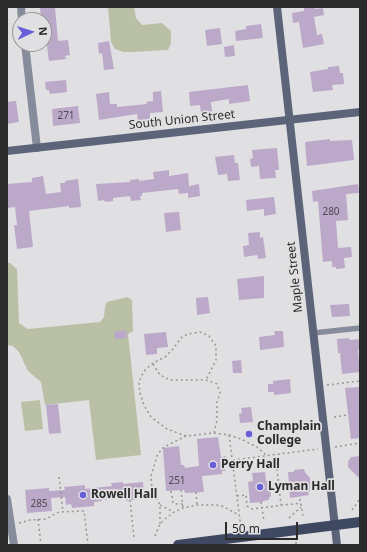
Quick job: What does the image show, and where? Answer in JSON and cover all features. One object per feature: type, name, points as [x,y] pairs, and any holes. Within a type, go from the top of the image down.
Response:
[{"type":"main road","points":[[178,545],[360,522]]},
{"type":"street","name":"Maple Street","points":[[277,7],[337,545]]},
{"type":"street","points":[[26,52],[37,148]]},
{"type":"street","name":"South Union Street","points":[[7,151],[360,112]]},
{"type":"street","points":[[7,499],[14,545]]},
{"type":"lane","points":[[314,333],[360,328]]},
{"type":"path","points":[[186,436],[167,429],[151,417],[144,405],[140,393],[139,382],[145,370],[172,350],[182,337],[194,332],[200,332],[209,336],[216,346],[216,360],[206,380]]},
{"type":"path","points":[[153,363],[160,375],[170,380],[206,380],[217,384],[220,393],[217,402],[217,420],[214,433]]},
{"type":"path","points":[[319,386],[360,381]]},
{"type":"path","points":[[334,417],[348,415]]},
{"type":"path","points":[[155,536],[160,524],[160,505],[150,482],[157,456],[164,447],[186,436],[214,433],[229,435],[254,445],[266,455]]},
{"type":"path","points":[[229,435],[241,531]]},
{"type":"path","points":[[333,447],[360,443]]},
{"type":"path","points":[[232,460],[322,448]]},
{"type":"path","points":[[277,469],[281,505]]},
{"type":"path","points":[[59,478],[63,512]]},
{"type":"path","points":[[181,490],[183,508]]},
{"type":"path","points":[[171,491],[172,502],[183,504]]},
{"type":"path","points":[[196,492],[197,505]]},
{"type":"path","points":[[236,496],[246,495],[247,506],[249,508],[301,503]]},
{"type":"path","points":[[300,499],[303,516]]},
{"type":"path","points":[[352,510],[360,499]]},
{"type":"path","points":[[130,500],[134,538]]},
{"type":"path","points":[[261,502],[264,522]]},
{"type":"path","points":[[160,505],[174,512]]},
{"type":"path","points":[[160,524],[174,512],[183,508],[197,505],[222,506],[239,514]]},
{"type":"path","points":[[289,518],[301,507]]},
{"type":"path","points":[[17,524],[38,519],[46,519],[59,512],[84,511],[88,544]]},
{"type":"path","points":[[38,519],[41,545]]},
{"type":"green space","points":[[108,7],[134,7],[136,18],[142,25],[162,23],[171,31],[171,43],[168,50],[124,52],[115,49],[111,42]]},
{"type":"green space","points":[[7,263],[10,263],[17,269],[19,323],[28,329],[100,322],[104,317],[107,302],[127,297],[132,300],[133,331],[128,334],[141,455],[96,460],[89,400],[45,405],[41,382],[28,371],[19,352],[13,346],[7,345]]},
{"type":"green space","points":[[40,400],[43,429],[25,431],[21,402]]},
{"type":"building","points":[[40,7],[55,7],[58,41],[68,40],[70,55],[65,56],[66,59],[49,61],[48,52],[52,52],[52,12],[40,12]]},
{"type":"building","points":[[304,7],[315,7],[315,9],[323,8],[324,15],[314,17],[317,35],[322,34],[324,44],[303,48],[299,22],[293,23],[292,13],[304,11]]},
{"type":"building","points":[[261,24],[263,38],[236,41],[235,31],[246,29],[246,26]]},
{"type":"building","points":[[220,28],[222,44],[207,46],[205,30]]},
{"type":"building","points":[[109,41],[114,69],[104,70],[102,53],[99,54],[98,43]]},
{"type":"building","points":[[234,45],[235,56],[225,57],[224,47]]},
{"type":"building","points":[[339,66],[340,73],[343,73],[344,84],[332,85],[333,90],[313,92],[310,72],[328,69],[328,67]]},
{"type":"building","points":[[66,80],[67,92],[50,94],[49,90],[46,90],[45,82]]},
{"type":"building","points":[[248,85],[250,101],[229,104],[229,99],[211,102],[212,112],[201,113],[200,105],[190,106],[189,92]]},
{"type":"building","points":[[161,91],[163,112],[150,113],[150,119],[138,121],[137,114],[99,120],[96,94],[109,92],[110,104],[117,104],[117,107],[147,104],[146,102],[153,101],[153,92]]},
{"type":"building","points":[[16,101],[19,122],[7,124],[7,102]]},
{"type":"building","points":[[78,106],[80,123],[53,126],[52,109]]},
{"type":"building","points":[[330,139],[330,141],[352,140],[354,160],[307,166],[305,142]]},
{"type":"building","points":[[277,148],[279,170],[275,170],[276,178],[260,179],[259,166],[251,167],[250,159],[253,158],[252,150]]},
{"type":"building","points":[[234,155],[235,163],[238,163],[240,180],[228,181],[227,174],[218,175],[215,157]]},
{"type":"building","points":[[169,170],[169,176],[188,173],[189,186],[199,184],[200,196],[188,198],[188,193],[179,194],[178,189],[142,193],[142,196],[140,196],[141,200],[131,201],[130,196],[113,198],[113,201],[98,201],[96,184],[130,182],[130,180],[139,179],[139,181],[154,179],[153,172]]},
{"type":"building","points":[[43,176],[46,194],[61,192],[60,183],[78,179],[81,207],[69,208],[69,206],[29,211],[33,247],[17,249],[14,225],[17,225],[15,207],[7,208],[7,184],[32,182],[32,178]]},
{"type":"building","points":[[358,184],[359,193],[346,194],[348,220],[336,221],[338,248],[351,247],[352,257],[344,258],[345,268],[336,269],[336,267],[332,267],[332,261],[323,262],[318,201],[313,202],[312,191]]},
{"type":"building","points":[[274,197],[276,214],[264,216],[264,209],[247,211],[246,200]]},
{"type":"building","points":[[179,212],[181,230],[166,232],[164,213]]},
{"type":"building","points":[[260,232],[260,238],[263,237],[266,258],[258,259],[257,255],[244,257],[243,246],[249,245],[248,233]]},
{"type":"building","points":[[264,276],[264,298],[239,300],[237,279]]},
{"type":"building","points":[[208,297],[210,313],[197,315],[196,298]]},
{"type":"building","points":[[349,304],[350,316],[332,317],[330,305]]},
{"type":"building","points":[[126,330],[127,338],[115,339],[114,332]]},
{"type":"building","points":[[274,331],[283,331],[284,347],[260,350],[259,337],[275,335]]},
{"type":"building","points":[[166,332],[168,347],[157,348],[157,354],[146,355],[144,334]]},
{"type":"building","points":[[349,338],[350,340],[360,339],[360,349],[358,350],[360,372],[342,374],[337,339]]},
{"type":"building","points":[[241,360],[242,373],[233,373],[232,361]]},
{"type":"building","points":[[290,379],[291,393],[274,395],[274,392],[268,392],[268,384],[273,384],[273,381]]},
{"type":"building","points":[[360,387],[360,438],[351,439],[345,388]]},
{"type":"building","points":[[58,404],[61,433],[49,434],[46,405]]},
{"type":"building","points":[[251,407],[253,422],[240,423],[239,414],[242,413],[241,408]]},
{"type":"building","name":"Perry Hall","points":[[218,437],[221,457],[226,456],[225,471],[222,471],[222,474],[202,476],[204,492],[185,493],[184,490],[166,491],[163,448],[179,446],[181,465],[184,465],[185,468],[199,466],[197,439]]},
{"type":"building","points":[[360,456],[360,479],[348,467],[348,462],[351,457]]},
{"type":"building","points":[[304,469],[310,478],[309,495],[290,498],[288,472]]},
{"type":"building","name":"Lyman Hall","points":[[265,472],[266,481],[273,486],[270,489],[271,496],[269,500],[263,502],[250,503],[248,482],[253,481],[252,473]]},
{"type":"building","points":[[123,482],[123,484],[143,482],[144,496],[137,496],[137,500],[126,501],[126,497],[102,500],[94,502],[94,506],[72,508],[71,504],[66,505],[65,497],[51,498],[52,511],[27,513],[25,490],[49,488],[49,491],[65,490],[64,487],[85,485],[85,489],[112,486],[111,483]]},
{"type":"place","name":"Champlain College","points":[[249,434]]},
{"type":"place","name":"Perry Hall","points":[[213,465]]},
{"type":"place","name":"Lyman Hall","points":[[260,487]]},
{"type":"place","name":"Rowell Hall","points":[[83,495]]}]
